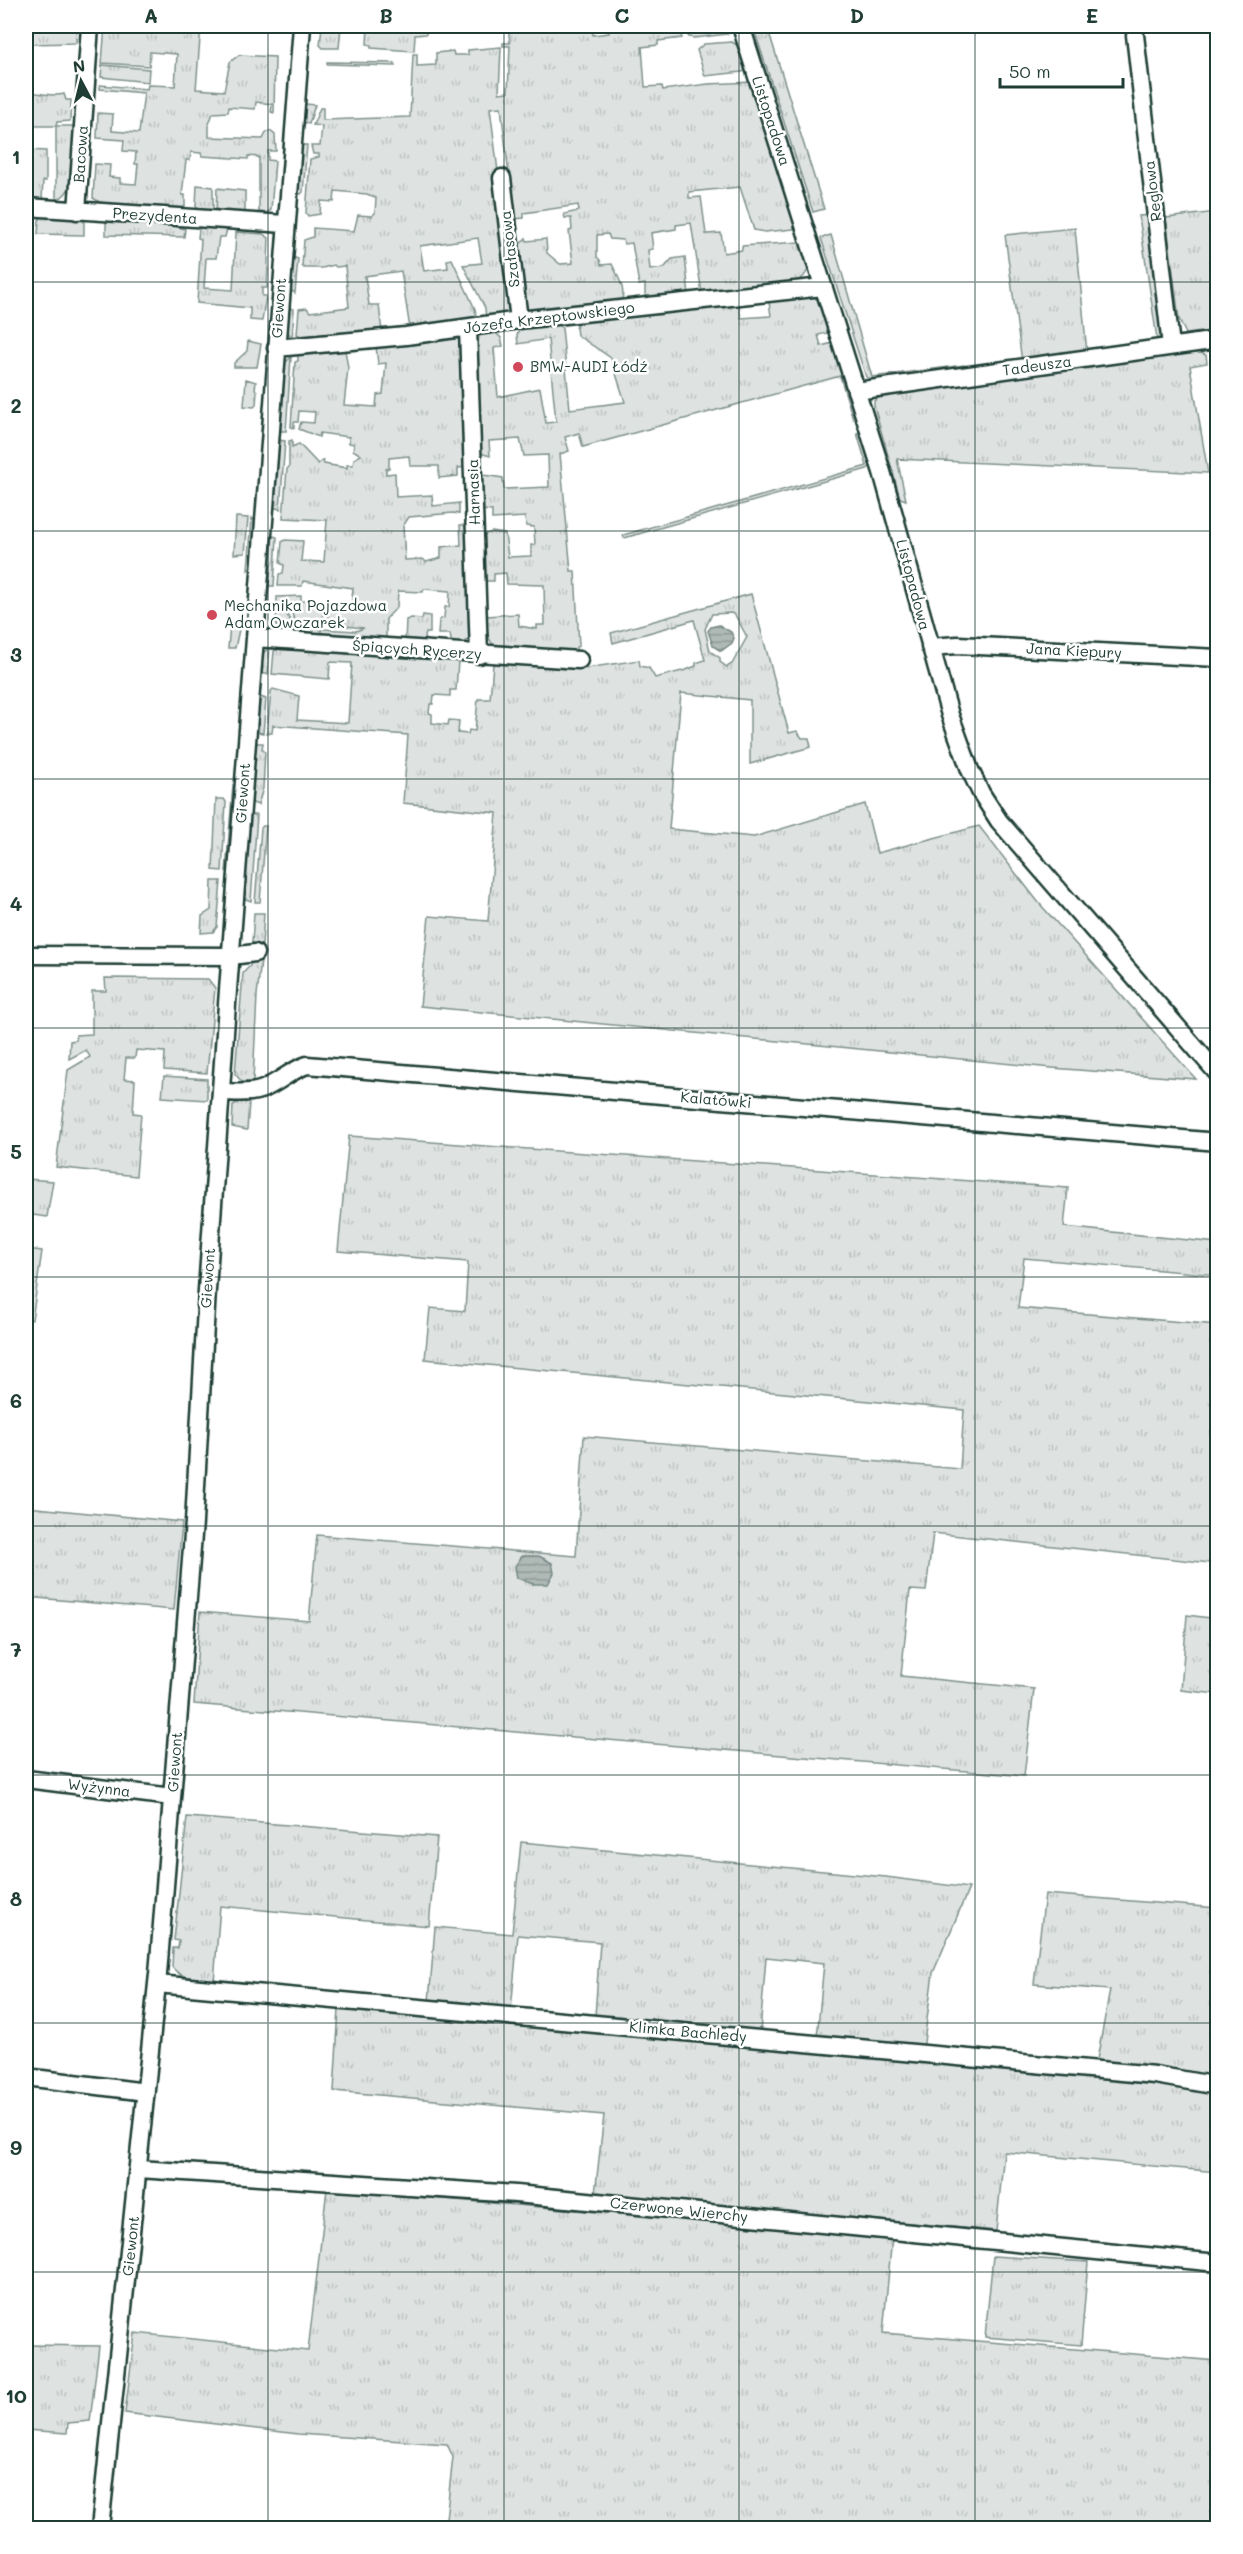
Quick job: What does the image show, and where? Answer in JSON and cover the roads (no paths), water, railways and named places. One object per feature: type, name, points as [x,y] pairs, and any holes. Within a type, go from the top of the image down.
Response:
[{"type":"street","name":"Bacowa","points":[[76,211],[90,26]]},
{"type":"street","name":"Giewont","points":[[100,2529],[157,1984],[194,1522],[221,1092],[285,224],[302,26]]},
{"type":"street","name":"Listopadowa","points":[[741,26],[882,472],[930,646],[970,770],[990,808],[1218,1074]]},
{"type":"street","name":"Reglowa","points":[[1135,35],[1172,346]]},
{"type":"street","name":"Szałasowa","points":[[502,178],[519,320]]},
{"type":"street","name":"Prezydenta","points":[[26,207],[285,224]]},
{"type":"street","name":"Józefa Krzeptowskiego","points":[[276,348],[302,347],[519,320],[823,287]]},
{"type":"street","name":"Harnasia","points":[[468,328],[479,655]]},
{"type":"street","name":"Tadeusza","points":[[856,391],[1218,340]]},
{"type":"street","name":"Śpiących Rycerzy","points":[[255,638],[579,660]]},
{"type":"street","name":"Jana Kiepury","points":[[930,646],[958,645],[1218,658]]},
{"type":"street","points":[[26,955],[231,956],[255,953]]},
{"type":"street","name":"Kalatówki","points":[[221,1092],[257,1091],[268,1087],[292,1070],[307,1065],[1218,1142]]},
{"type":"street","name":"Wyżynna","points":[[26,1779],[172,1797]]},
{"type":"street","name":"Klimka Bachledy","points":[[157,1984],[1155,2075],[1218,2086]]},
{"type":"street","points":[[26,2077],[146,2092]]},
{"type":"street","name":"Czerwone Wierchy","points":[[139,2169],[516,2194],[1218,2263]]},
{"type":"place","name":"BMW-AUDI Łódź","points":[[518,367]]},
{"type":"place","name":"Mechanika Pojazdowa Adam Owczarek","points":[[212,615]]}]
